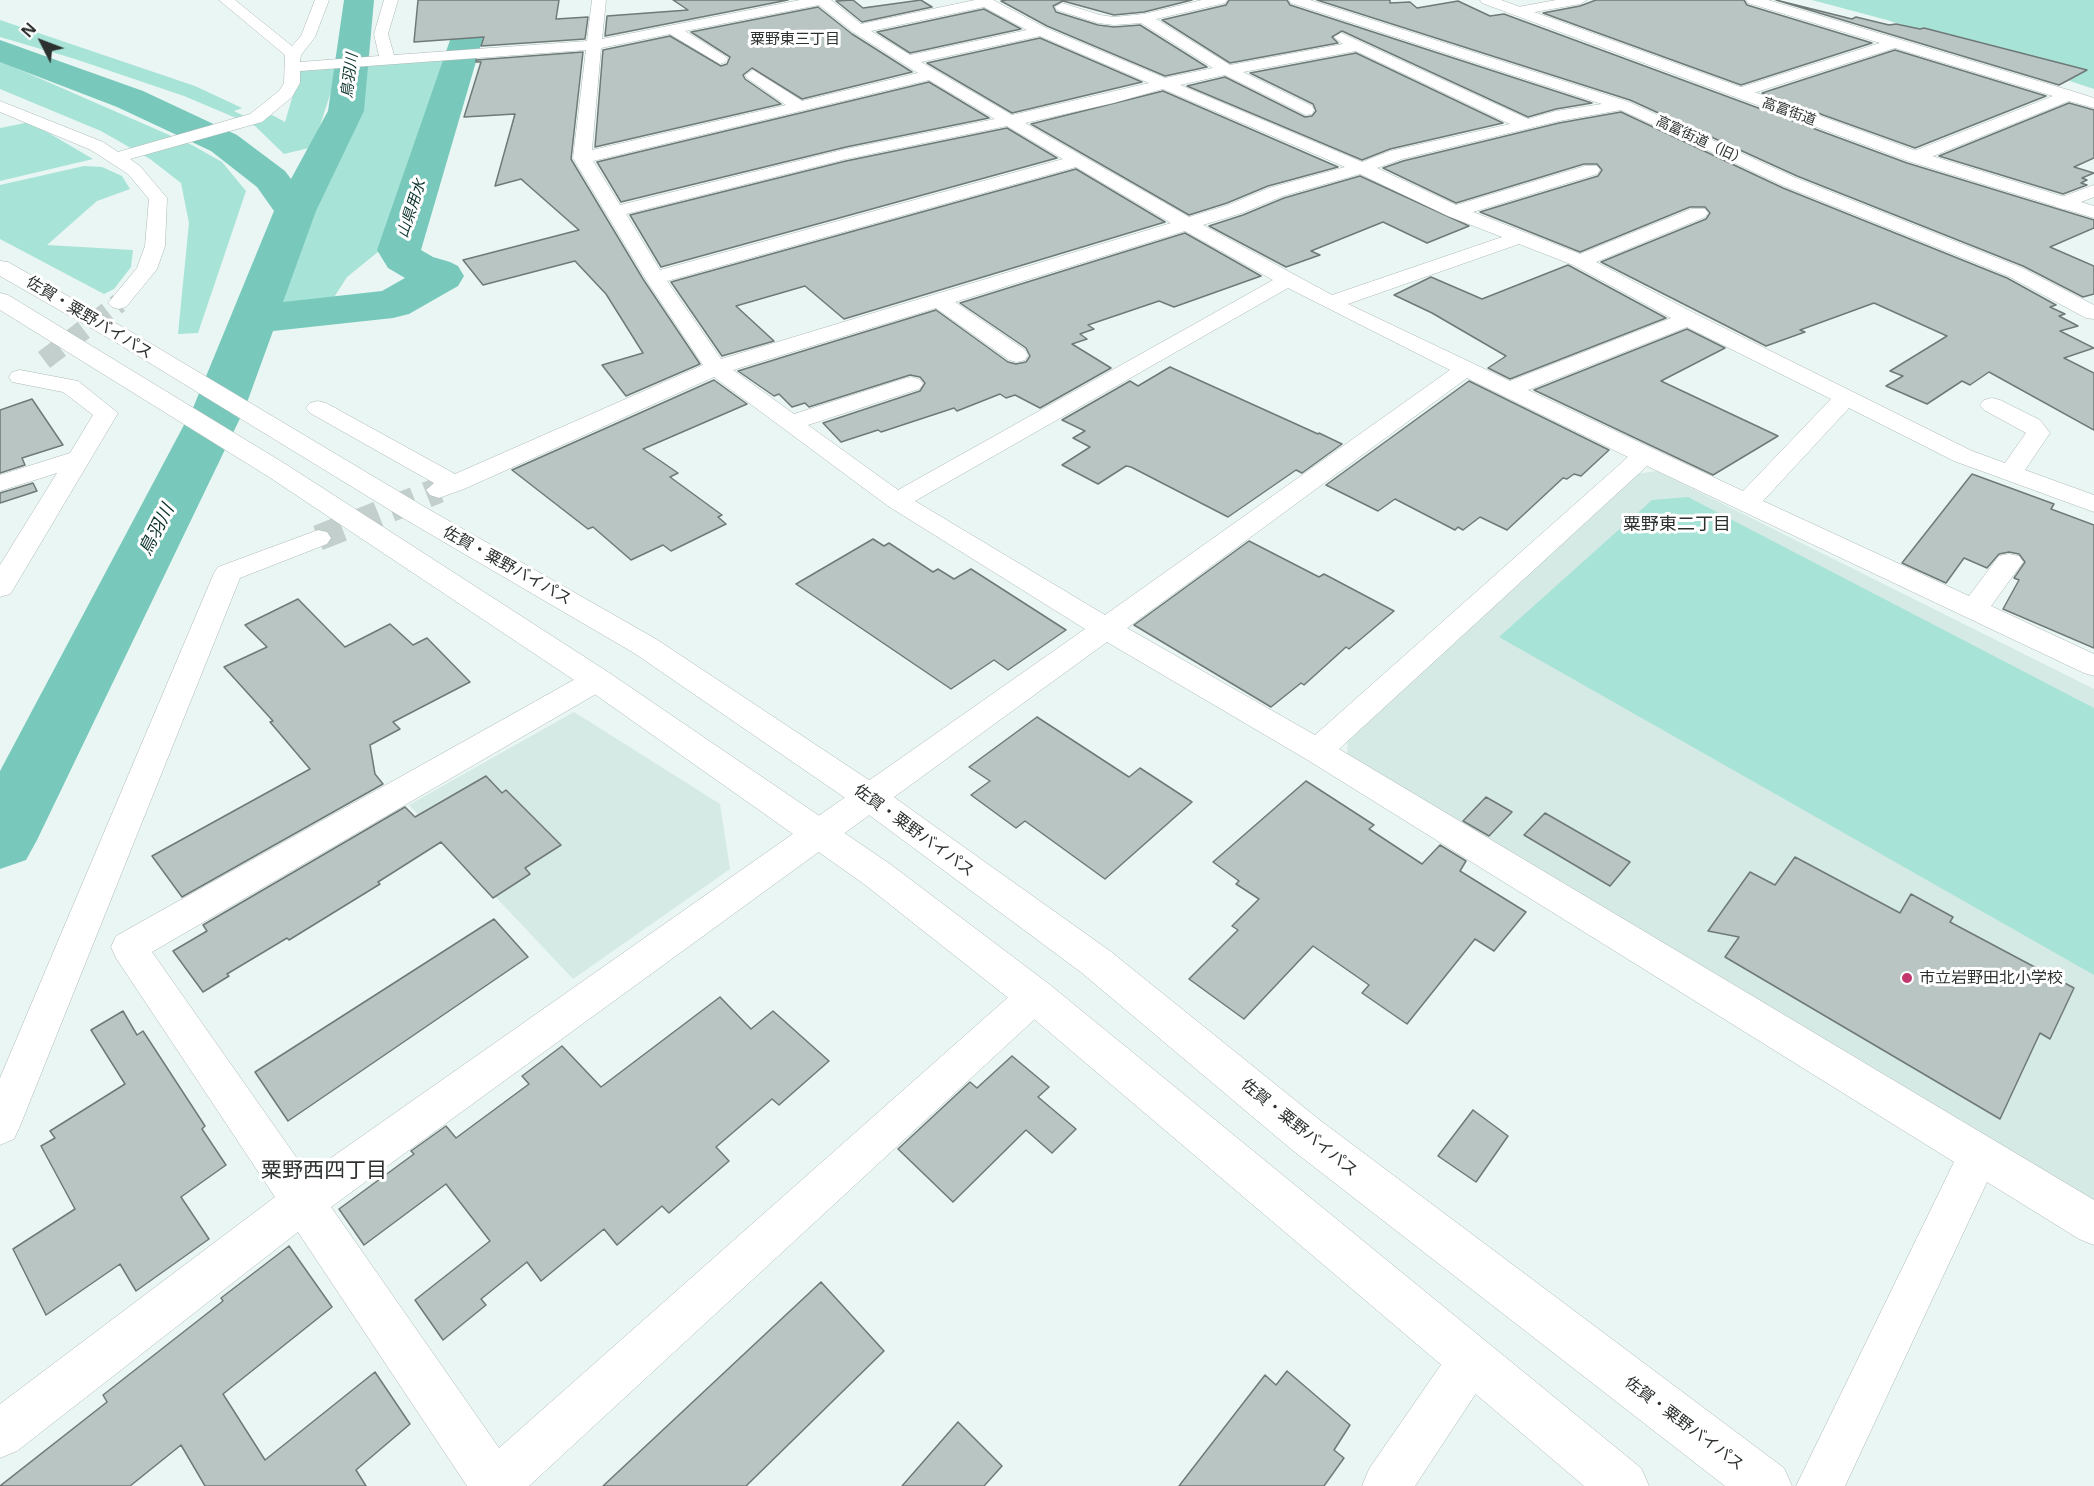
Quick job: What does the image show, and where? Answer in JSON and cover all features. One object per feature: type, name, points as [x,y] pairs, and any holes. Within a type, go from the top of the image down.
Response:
[{"type":"main road","name":"高富街道","points":[[1487,0],[1916,157],[2094,212]]},
{"type":"main road","name":"佐賀・粟野バイパス","points":[[0,267],[125,338],[597,680],[877,873],[1035,996],[1623,1486]]},
{"type":"main road","name":"佐賀・粟野バイパス","points":[[0,300],[118,373],[282,453],[418,515],[542,584],[645,646],[869,797],[1096,962],[1306,1135],[1766,1486]]},
{"type":"street","points":[[226,0],[298,62],[381,60],[594,45],[821,0],[858,29],[931,75],[1187,224],[1330,303],[1644,455],[1748,501],[2094,666]]},
{"type":"street","points":[[0,106],[124,155],[256,118],[286,94],[322,0]]},
{"type":"street","points":[[381,60],[381,34],[391,0]]},
{"type":"street","points":[[599,0],[582,158],[655,278],[716,368],[897,501],[1105,628],[1317,751],[2094,1224]]},
{"type":"street","points":[[1090,2],[1056,7],[1098,19],[1114,21],[1144,18],[1220,0]]},
{"type":"street","name":"高富街道（旧）","points":[[1296,0],[1623,105],[1790,182],[2015,272],[2094,313]]},
{"type":"street","points":[[1518,11],[1580,0]]},
{"type":"street","points":[[1753,0],[2094,103]]},
{"type":"street","points":[[858,29],[984,1],[1041,31],[1362,168],[1455,212],[1580,261],[1688,319],[1963,456],[2094,504]]},
{"type":"street","points":[[1321,9],[1311,14],[1333,33],[1527,125]]},
{"type":"street","points":[[1005,12],[1028,10]]},
{"type":"street","points":[[1144,18],[1227,69],[1306,110],[1256,122]]},
{"type":"street","points":[[671,29],[720,59]]},
{"type":"street","points":[[908,60],[1041,31]]},
{"type":"street","points":[[1738,93],[1895,43]]},
{"type":"street","points":[[613,212],[846,154],[919,141],[1113,98],[1227,69],[1358,46]]},
{"type":"street","points":[[753,75],[799,106]]},
{"type":"street","points":[[582,158],[931,75]]},
{"type":"street","points":[[1916,157],[2069,95]]},
{"type":"street","points":[[318,408],[447,487],[716,368],[1187,224],[1276,192],[1362,168],[1396,155],[1527,125],[1556,116],[1623,105]]},
{"type":"street","points":[[0,126],[32,119]]},
{"type":"street","points":[[119,303],[147,269],[155,246],[158,198],[124,155]]},
{"type":"street","points":[[655,278],[1078,161]]},
{"type":"street","points":[[1455,212],[1591,170]]},
{"type":"street","points":[[2063,202],[2094,191]]},
{"type":"street","points":[[1580,261],[1698,213]]},
{"type":"street","points":[[1330,303],[1521,237]]},
{"type":"street","points":[[897,501],[1287,280]]},
{"type":"street","points":[[939,300],[1017,355]]},
{"type":"street","points":[[1508,390],[1688,319]]},
{"type":"street","points":[[10,382],[44,360]]},
{"type":"street","points":[[0,1434],[303,1202],[1465,369]]},
{"type":"street","points":[[0,588],[106,413],[70,386],[10,382]]},
{"type":"street","points":[[792,422],[911,384]]},
{"type":"street","points":[[1748,501],[1846,398]]},
{"type":"street","points":[[1992,405],[2032,425],[2038,433],[2010,473]]},
{"type":"street","points":[[1317,751],[1644,455]]},
{"type":"street","points":[[0,483],[78,458]]},
{"type":"street","points":[[0,1126],[228,573],[318,538]]},
{"type":"street","points":[[1974,609],[2009,561]]},
{"type":"street","points":[[129,947],[597,680]]},
{"type":"street","points":[[80,929],[129,947],[495,1485],[1035,996]]},
{"type":"street","points":[[1820,1486],[1979,1155]]},
{"type":"street","points":[[1386,1486],[1472,1359]]},
{"type":"shaded area","name":"市立岩野田北小学校","points":[[1657,471],[2094,689],[2094,1200],[1347,755],[1348,736],[1637,474]]},
{"type":"shaded area","points":[[574,712],[720,804],[730,869],[573,979],[409,805]]},
{"type":"green space","points":[[1812,0],[2094,0],[2094,89],[1887,20]]},
{"type":"green space","points":[[0,20],[195,86],[242,108],[234,111],[254,121],[272,115],[285,122],[300,71],[339,67],[313,147],[284,154],[255,126],[184,96],[75,59],[0,37]]},
{"type":"green space","points":[[444,60],[389,243],[347,277],[331,302],[281,308],[291,239],[331,145],[357,65]]},
{"type":"green space","points":[[0,61],[192,145],[222,162],[246,191],[198,333],[178,334],[189,223],[181,183],[150,159],[101,131],[0,89]]},
{"type":"green space","points":[[30,122],[93,159],[0,181],[0,128]]},
{"type":"green space","points":[[84,166],[102,167],[122,176],[130,189],[97,201],[47,245],[133,250],[131,267],[114,289],[104,294],[0,239],[0,185]]},
{"type":"green space","points":[[1688,497],[2094,708],[2094,975],[1499,637],[1652,500]]},
{"type":"building","points":[[418,0],[559,0],[556,19],[588,17],[585,39],[481,46],[484,37],[414,42]]},
{"type":"building","points":[[673,0],[788,0],[605,36],[607,16],[688,10]]},
{"type":"building","points":[[853,0],[863,8],[921,0],[932,7],[862,22],[836,1]]},
{"type":"building","points":[[1192,0],[1144,12],[1114,15],[1063,1],[1053,6],[1056,12],[1098,25],[1114,27],[1140,25],[1207,67],[1165,76],[1047,26],[1001,1]]},
{"type":"building","points":[[1229,0],[1287,0],[1290,5],[1592,103],[1556,109],[1528,117],[1342,31],[1332,37],[1338,43],[1230,63],[1162,20],[1226,5]]},
{"type":"building","points":[[1317,0],[1390,0],[1390,3],[1410,2],[1417,8],[1458,1],[1490,16],[1504,14],[1907,163],[2094,220],[2094,228],[2050,247],[2094,266],[2094,294],[2083,297],[2023,266],[1797,176],[1630,100]]},
{"type":"building","points":[[1596,0],[1744,0],[1747,5],[1872,43],[1741,85],[1543,13],[1580,6]]},
{"type":"building","points":[[1776,0],[1852,19],[1856,17],[1889,25],[1924,28],[2087,70],[2059,85]]},
{"type":"building","points":[[818,7],[852,34],[912,72],[802,99],[752,68],[743,75],[745,79],[781,104],[595,147],[603,50],[670,36],[721,66],[727,64],[730,57],[691,32]]},
{"type":"building","points":[[984,9],[1021,29],[910,53],[877,32]]},
{"type":"building","points":[[1040,38],[1142,82],[1012,113],[927,63]]},
{"type":"building","points":[[1895,50],[2046,96],[1915,148],[1762,93]]},
{"type":"building","points":[[583,52],[571,159],[643,279],[700,364],[626,396],[602,365],[643,353],[606,294],[575,261],[483,285],[463,260],[579,230],[521,179],[495,186],[515,114],[464,117],[481,62],[476,62],[476,60]]},
{"type":"building","points":[[1356,53],[1503,123],[1390,149],[1362,160],[1187,86],[1225,77],[1305,117],[1312,116],[1316,111],[1313,104],[1250,73]]},
{"type":"building","points":[[929,82],[989,118],[846,147],[621,202],[597,162]]},
{"type":"building","points":[[1163,91],[1338,167],[1268,186],[1227,203],[1189,215],[1031,124]]},
{"type":"building","points":[[2069,103],[2094,110],[2094,158],[2074,167],[2094,173],[2082,178],[2087,180],[2081,183],[2087,185],[2063,194],[1939,156]]},
{"type":"building","points":[[1621,112],[1783,188],[2007,278],[2056,305],[2050,307],[2065,314],[2059,316],[2078,326],[2060,331],[2094,348],[2064,358],[2094,373],[2094,430],[1989,372],[1970,385],[1962,381],[1927,404],[1886,386],[1903,376],[1890,371],[1947,336],[1874,303],[1800,330],[1805,332],[1766,346],[1601,262],[1706,219],[1710,213],[1705,207],[1690,207],[1580,252],[1480,212],[1598,176],[1602,170],[1597,164],[1584,164],[1456,203],[1383,168],[1403,161],[1559,123]]},
{"type":"building","points":[[1007,128],[1057,158],[661,267],[630,215],[846,161]]},
{"type":"building","points":[[1076,169],[1165,222],[844,319],[805,286],[736,306],[774,341],[722,356],[671,282]]},
{"type":"building","points":[[1360,176],[1469,226],[1427,243],[1383,222],[1311,251],[1320,255],[1286,267],[1209,226],[1284,198]]},
{"type":"building","points":[[1185,233],[1261,276],[1174,307],[1159,301],[1088,325],[1094,329],[1080,334],[1087,339],[1072,344],[1111,368],[1040,408],[1015,395],[1006,398],[1000,394],[957,411],[954,408],[881,432],[878,430],[841,442],[823,423],[920,391],[925,383],[920,377],[910,375],[809,407],[805,403],[792,407],[779,394],[774,396],[738,371],[936,310],[1008,362],[1016,364],[1026,362],[1030,356],[1026,348],[960,303]]},
{"type":"building","points":[[1568,265],[1666,318],[1510,379],[1488,368],[1506,356],[1432,313],[1394,295],[1431,277],[1482,299]]},
{"type":"building","points":[[1687,329],[1725,348],[1661,381],[1778,436],[1713,475],[1534,390]]},
{"type":"building","points":[[1170,367],[1342,444],[1302,473],[1296,470],[1228,517],[1131,467],[1126,466],[1098,484],[1062,465],[1090,447],[1073,438],[1085,431],[1062,420],[1130,381],[1138,386]]},
{"type":"building","points":[[714,380],[747,404],[643,449],[678,473],[670,477],[722,515],[718,517],[726,524],[671,551],[663,545],[631,560],[593,527],[588,529],[512,470]]},
{"type":"building","points":[[1469,381],[1609,450],[1581,476],[1574,474],[1567,479],[1563,478],[1507,530],[1480,517],[1463,530],[1458,527],[1455,530],[1395,499],[1378,511],[1326,485]]},
{"type":"building","points":[[32,399],[63,445],[22,458],[25,465],[0,473],[0,410]]},
{"type":"building","points":[[1972,474],[2054,504],[2051,509],[2094,525],[2094,648],[2003,609],[2019,580],[2014,578],[2025,562],[2019,554],[2009,552],[1999,554],[1987,568],[1964,558],[1946,583],[1902,563]]},
{"type":"building","points":[[33,483],[37,491],[0,503],[0,493]]},
{"type":"building","points":[[873,539],[884,546],[889,543],[933,572],[938,569],[954,579],[971,569],[1066,630],[1008,670],[994,660],[951,689],[796,584]]},
{"type":"building","points":[[1249,541],[1319,577],[1324,574],[1394,611],[1349,649],[1346,647],[1304,685],[1301,683],[1271,707],[1134,625]]},
{"type":"building","points":[[298,599],[345,647],[390,624],[413,645],[427,638],[470,682],[393,722],[400,729],[370,745],[375,774],[383,784],[182,897],[152,856],[310,769],[270,722],[273,721],[224,667],[267,647],[245,625]]},
{"type":"building","points":[[1037,717],[1129,777],[1140,768],[1192,802],[1105,879],[1025,821],[1016,828],[971,795],[990,781],[969,767]]},
{"type":"building","points":[[486,776],[502,793],[506,790],[561,845],[525,868],[530,874],[493,898],[441,842],[378,882],[380,884],[289,940],[287,938],[227,974],[229,976],[203,992],[173,951],[207,931],[203,925],[405,807],[415,817]]},
{"type":"building","points":[[1306,781],[1374,825],[1369,829],[1422,864],[1440,845],[1466,861],[1460,871],[1526,912],[1494,951],[1475,939],[1407,1024],[1362,993],[1369,985],[1313,946],[1244,1019],[1189,979],[1238,930],[1232,926],[1259,899],[1236,884],[1239,881],[1213,862]]},
{"type":"building","points":[[1486,797],[1512,812],[1489,836],[1463,821]]},
{"type":"building","points":[[1545,813],[1630,862],[1610,886],[1524,835]]},
{"type":"building","points":[[1795,857],[1900,913],[1911,894],[1953,917],[1950,922],[2074,988],[2050,1039],[2040,1033],[2000,1119],[1725,957],[1739,937],[1708,931],[1750,872],[1775,885]]},
{"type":"building","points":[[494,919],[528,957],[288,1121],[255,1072]]},
{"type":"building","points":[[720,997],[751,1029],[773,1011],[829,1061],[779,1105],[772,1099],[716,1147],[729,1161],[669,1213],[662,1206],[617,1245],[604,1229],[541,1281],[527,1262],[481,1299],[486,1305],[443,1340],[415,1300],[490,1241],[446,1184],[364,1245],[339,1209],[414,1154],[411,1151],[446,1126],[456,1138],[529,1084],[522,1076],[562,1046],[601,1087]]},
{"type":"building","points":[[123,1011],[137,1035],[143,1031],[205,1126],[202,1129],[226,1165],[181,1197],[209,1239],[136,1291],[120,1264],[46,1315],[13,1249],[75,1209],[41,1146],[55,1138],[50,1131],[125,1084],[91,1030]]},
{"type":"building","points":[[1012,1056],[1049,1087],[1038,1097],[1076,1129],[1052,1153],[1026,1130],[953,1202],[898,1149],[970,1082],[977,1088]]},
{"type":"building","points":[[1473,1110],[1508,1136],[1476,1182],[1438,1156]]},
{"type":"building","points":[[289,1246],[332,1307],[223,1394],[265,1460],[375,1372],[410,1424],[356,1470],[366,1486],[205,1486],[181,1445],[130,1486],[0,1486],[107,1402],[103,1395],[223,1301],[221,1298]]},
{"type":"building","points":[[821,1282],[884,1351],[746,1486],[603,1486]]},
{"type":"building","points":[[1287,1371],[1350,1425],[1334,1450],[1344,1458],[1324,1486],[1179,1486],[1265,1375],[1276,1385]]},
{"type":"building","points":[[958,1422],[1002,1466],[984,1486],[902,1486]]},
{"type":"waterway","name":"鳥羽川","points":[[295,211],[346,111],[359,0]]},
{"type":"waterway","name":"山県用水","points":[[253,319],[393,304],[442,276],[434,271],[419,268],[404,259],[399,250],[479,0]]},
{"type":"waterway","name":"鳥羽川","points":[[0,50],[130,99],[224,143],[271,179],[295,211]]},
{"type":"waterway","name":"鳥羽川","points":[[253,319],[295,211]]},
{"type":"waterway","name":"鳥羽川","points":[[0,840],[219,408],[253,319]]},
{"type":"tunnel","points":[[44,360],[119,303]]},
{"type":"tunnel","points":[[318,538],[439,490]]},
{"type":"place","name":"市立岩野田北小学校","points":[[1907,978]]},
{"type":"district","name":"粟野東三丁目","points":[[795,40]]},
{"type":"district","name":"粟野東二丁目","points":[[1677,525]]},
{"type":"district","name":"粟野西四丁目","points":[[324,1171]]}]
